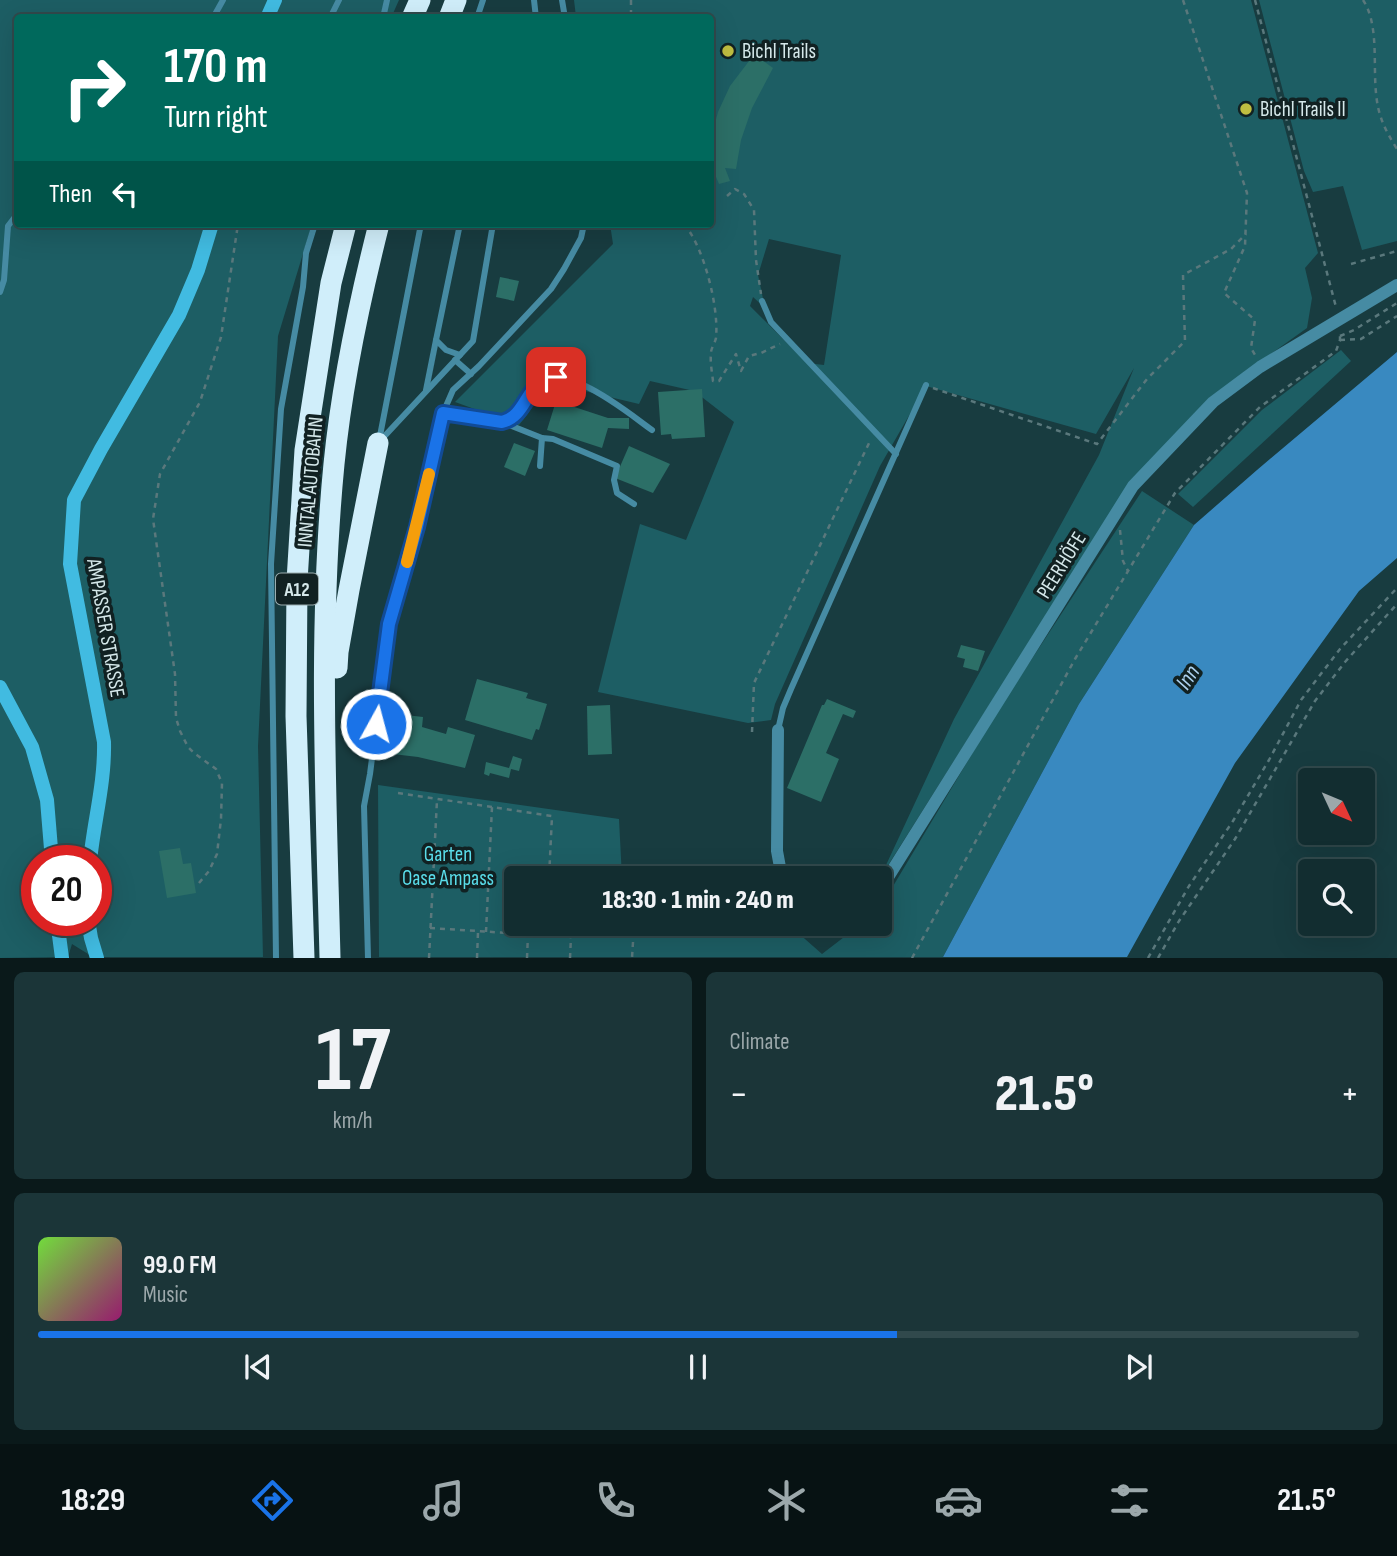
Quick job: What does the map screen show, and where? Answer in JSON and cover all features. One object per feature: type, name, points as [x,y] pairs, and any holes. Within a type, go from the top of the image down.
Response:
[{"type":"highway","name":"INNTAL AUTOBAHN","points":[[303,957],[296,716],[297,568],[304,450],[331,284],[345,228]]},
{"type":"highway","name":"INNTAL AUTOBAHN","points":[[330,957],[325,721],[326,589],[334,464],[344,386],[378,228]]},
{"type":"highway","points":[[325,721],[335,695],[340,640],[378,443]]},
{"type":"main road","name":"AMPASSER STRASSE","points":[[93,845],[102,790],[104,742],[70,564],[74,500],[100,449],[179,315],[198,270],[211,228]]},
{"type":"main road","points":[[0,687],[32,747],[47,800],[51,845]]},
{"type":"main road","points":[[59,936],[62,957]]},
{"type":"main road","points":[[92,936],[97,957]]},
{"type":"street","name":"PEERHÖFE","points":[[892,871],[1133,486],[1213,402],[1261,367],[1397,285]]},
{"type":"street","points":[[778,730],[777,851],[780,866]]},
{"type":"lane","points":[[0,292],[4,280],[8,226],[14,218]]},
{"type":"lane","points":[[276,957],[271,564],[281,409],[303,287],[306,253],[314,228]]},
{"type":"lane","points":[[378,443],[420,228]]},
{"type":"lane","points":[[425,392],[459,228]]},
{"type":"lane","points":[[378,443],[473,341],[492,228]]},
{"type":"lane","points":[[368,957],[364,806],[389,624],[417,527],[443,413],[453,390],[551,289],[581,238],[583,228]]},
{"type":"lane","points":[[762,301],[771,322],[896,454]]},
{"type":"lane","points":[[436,340],[458,357],[471,374]]},
{"type":"lane","points":[[502,422],[510,420],[537,384],[556,377],[597,391],[652,430]]},
{"type":"lane","points":[[778,730],[791,689],[926,385]]},
{"type":"lane","points":[[443,413],[502,422],[542,438],[553,439],[617,466],[614,480],[617,493],[634,503]]},
{"type":"lane","points":[[540,466],[542,438]]},
{"type":"path","points":[[1183,0],[1247,192],[1245,246],[1224,293],[1255,320],[1251,348],[1261,367]]},
{"type":"path","points":[[1255,0],[1339,320]]},
{"type":"path","points":[[1363,0],[1368,8],[1374,42],[1376,94],[1383,126],[1397,149]]},
{"type":"path","points":[[727,196],[735,189],[744,194],[754,210],[756,260],[762,301]]},
{"type":"path","points":[[199,883],[209,871],[217,854],[222,783],[216,769],[188,747],[176,718],[175,674],[153,519],[160,474],[200,402],[218,347],[237,228]]},
{"type":"path","points":[[688,228],[703,260],[715,305],[716,338],[711,353],[713,381],[719,381],[736,354],[741,371],[750,356],[789,340]]},
{"type":"path","points":[[926,385],[1097,444],[1147,379],[1185,341],[1183,275],[1231,249],[1246,234]]},
{"type":"path","points":[[1351,264],[1397,251]]},
{"type":"path","points":[[1340,336],[1397,303]]},
{"type":"path","points":[[912,957],[1075,659],[1175,493],[1260,407],[1336,351],[1340,340],[1360,339],[1397,317]]},
{"type":"path","points":[[752,732],[754,683],[875,432]]},
{"type":"path","points":[[1118,510],[1123,561],[1128,570]]},
{"type":"path","points":[[1148,957],[1189,886],[1233,821],[1301,700],[1340,649],[1397,588]]},
{"type":"path","points":[[1158,957],[1235,839],[1315,701],[1345,662],[1397,604]]},
{"type":"path","points":[[398,793],[552,816],[550,866]]},
{"type":"path","points":[[429,957],[437,799]]},
{"type":"path","points":[[486,932],[492,807]]},
{"type":"path","points":[[430,928],[504,933]]},
{"type":"path","points":[[477,957],[478,932]]},
{"type":"path","points":[[527,957],[528,936]]},
{"type":"path","points":[[558,936],[571,937],[570,957]]},
{"type":"path","points":[[632,957],[633,936]]},
{"type":"green space","points":[[0,0],[399,0],[393,14],[14,14],[14,228],[311,228],[278,336],[258,746],[263,957],[93,957],[72,944],[68,957],[0,958]]},
{"type":"green space","points":[[574,0],[1251,0],[1318,253],[1305,268],[1312,298],[1307,328],[1209,398],[1130,482],[888,866],[954,719],[1099,455],[1134,368],[1096,434],[926,386],[880,466],[775,704],[771,720],[748,723],[598,692],[640,524],[686,540],[734,422],[694,391],[650,381],[639,404],[551,383],[519,425],[455,402],[613,244],[611,228],[714,228],[714,14],[576,14]],"holes":[[[769,239],[841,255],[824,365],[807,363],[750,306],[753,297],[765,308],[758,275]]]},
{"type":"green space","points":[[1259,0],[1397,0],[1397,241],[1362,250],[1343,186],[1313,192],[1304,171]]},
{"type":"green space","points":[[1341,350],[1351,361],[1193,507],[1178,494],[1262,410]]},
{"type":"green space","name":"Garten Oase Ampass","points":[[1142,491],[1194,525],[1079,704],[943,957],[379,957],[378,785],[619,819],[621,866],[504,866],[504,936],[802,936],[822,954],[845,936],[892,936],[892,888],[997,712]]},
{"type":"water","name":"Inn","points":[[1397,352],[1397,558],[1359,591],[1235,763],[1127,957],[943,957],[1079,704],[1194,525]]},
{"type":"building","points":[[759,48],[764,52],[762,60],[773,68],[752,108],[741,140],[736,169],[725,168],[730,181],[719,184],[714,172],[714,127],[730,86]]},
{"type":"building","points":[[500,277],[519,281],[514,301],[496,297]]},
{"type":"building","points":[[702,389],[705,437],[672,439],[671,434],[661,435],[658,392]]},
{"type":"building","points":[[556,401],[608,418],[629,418],[629,429],[608,428],[602,448],[547,430]]},
{"type":"building","points":[[514,443],[535,451],[525,476],[504,467]]},
{"type":"building","points":[[629,446],[670,464],[653,493],[615,478]]},
{"type":"building","points":[[961,645],[985,651],[978,671],[963,667],[965,659],[957,657]]},
{"type":"building","points":[[477,679],[528,693],[526,698],[547,704],[539,730],[536,729],[532,740],[465,720]]},
{"type":"building","points":[[827,699],[856,711],[853,718],[843,714],[826,753],[839,759],[821,802],[787,788],[822,705]]},
{"type":"building","points":[[610,705],[612,754],[588,755],[587,706]]},
{"type":"building","points":[[389,713],[423,717],[422,727],[446,734],[448,727],[475,735],[465,768],[418,757],[384,753]]},
{"type":"building","points":[[513,756],[522,759],[519,771],[511,769],[509,778],[484,774],[486,762],[509,768]]},
{"type":"building","points":[[180,848],[183,864],[191,863],[196,893],[167,898],[159,851]]},
{"type":"slow traffic","points":[[407,562],[429,474]]},
{"type":"place","name":"Bichl Trails","points":[[728,51]]},
{"type":"place","name":"Bichl Trails II","points":[[1246,109]]},
{"type":"route","points":[[376,724],[389,624],[417,527],[443,413],[502,422],[510,420],[537,384],[556,377]]}]
